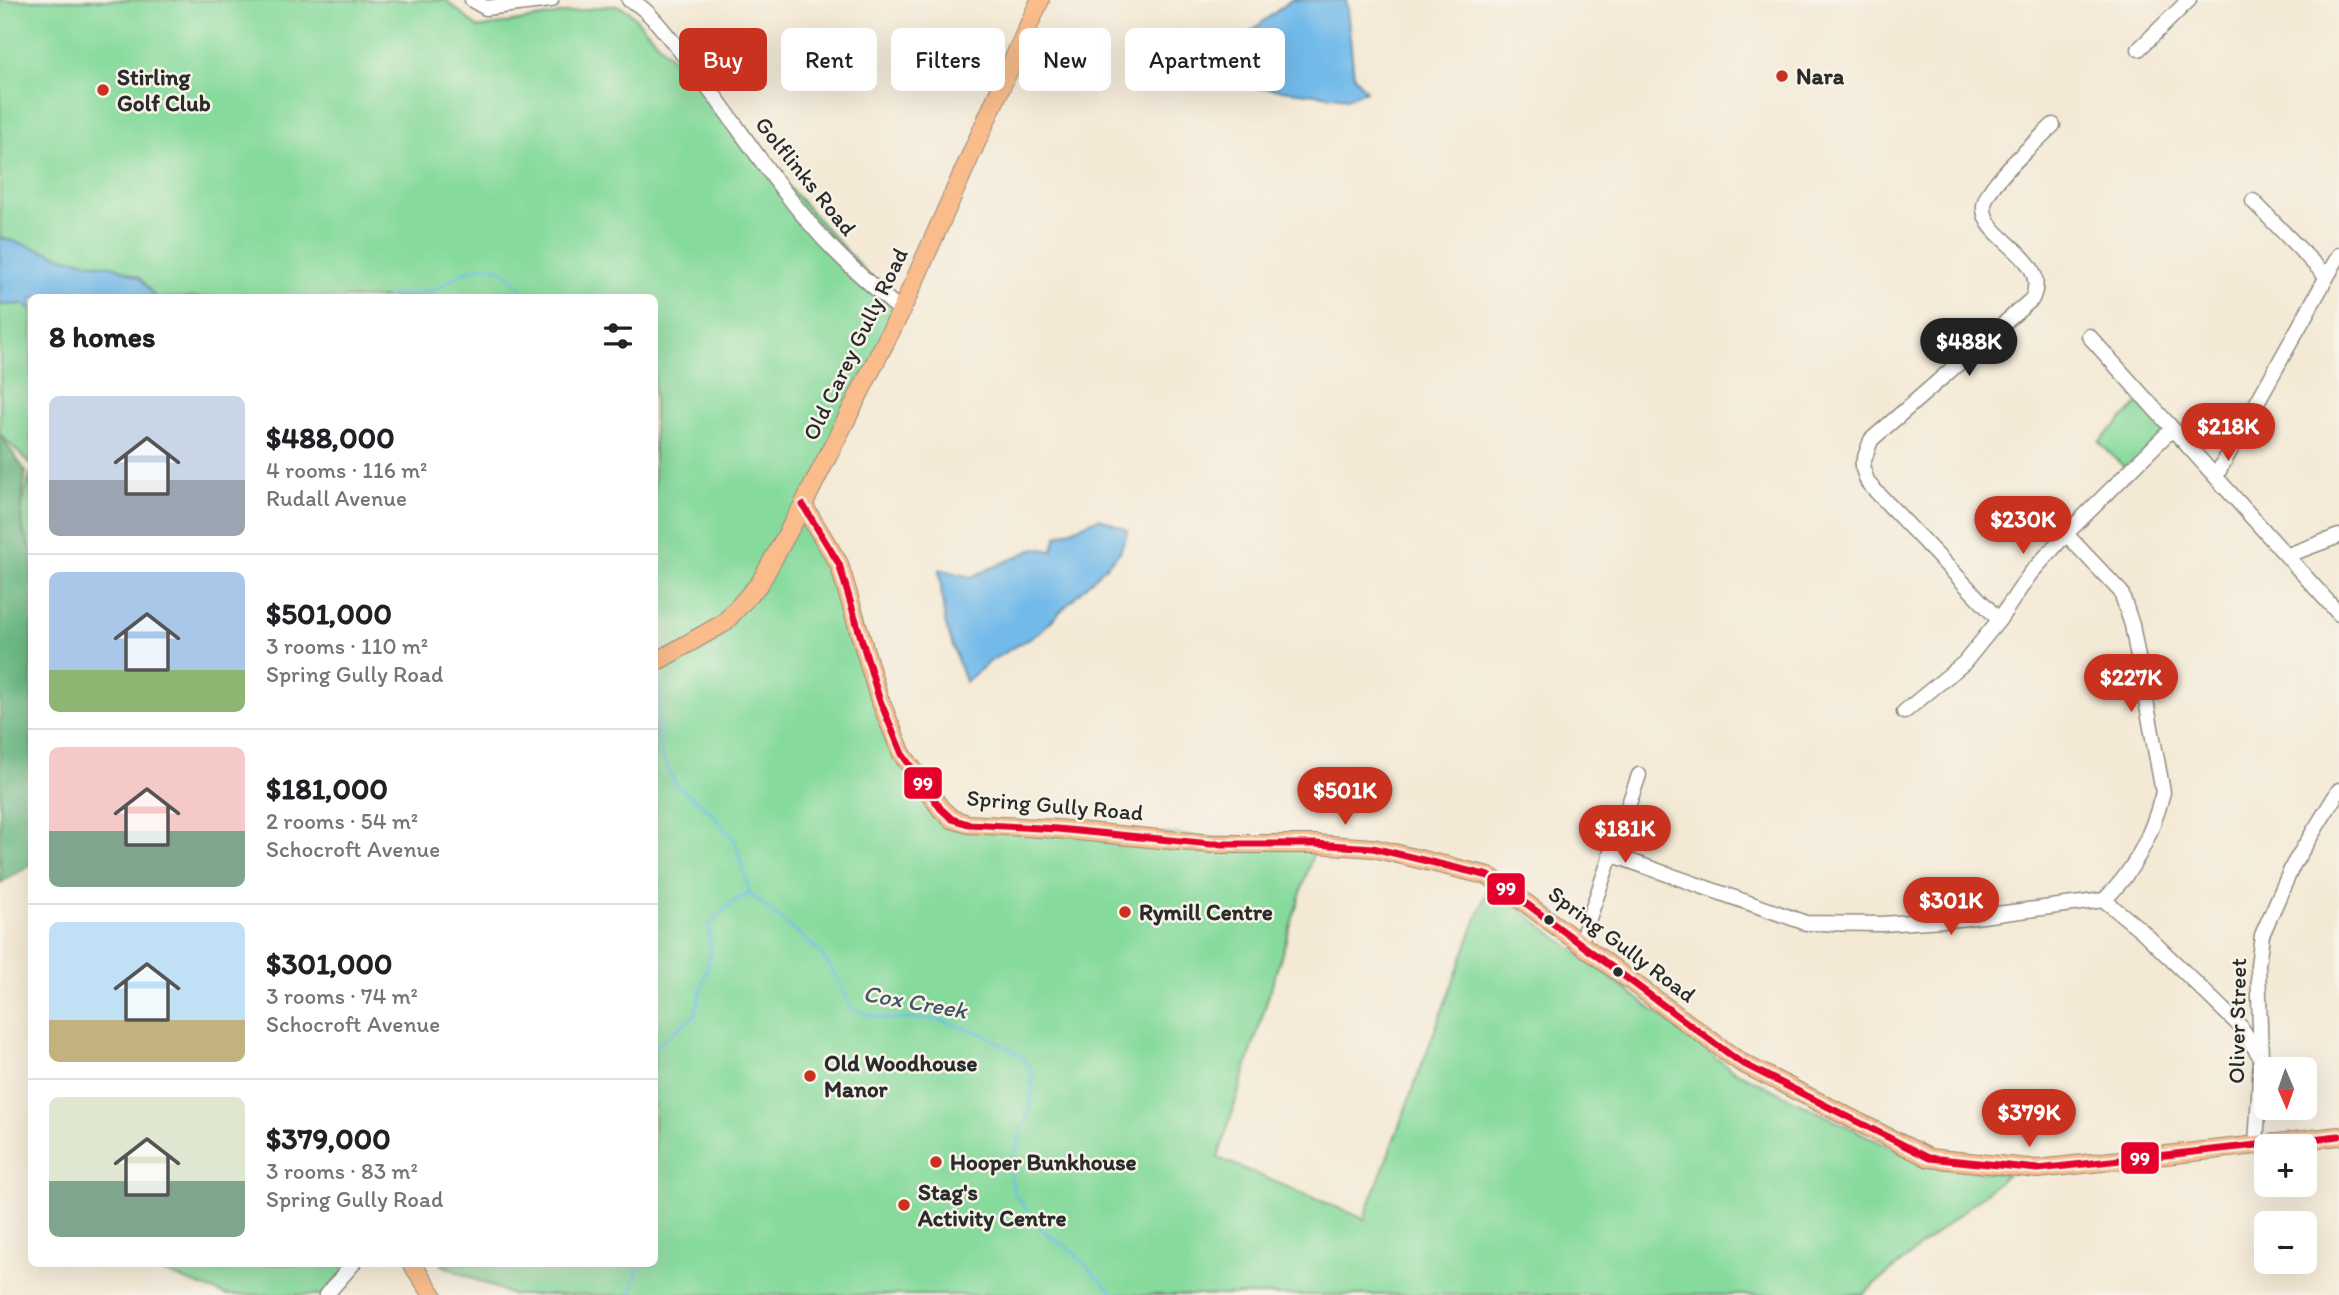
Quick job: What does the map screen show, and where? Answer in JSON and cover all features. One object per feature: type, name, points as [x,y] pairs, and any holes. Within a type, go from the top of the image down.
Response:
[{"type":"main road","name":"Old Carey Gully Road","points":[[658,661],[724,623],[760,583],[803,505],[901,311],[1040,0]]},
{"type":"main road","name":"Spring Gully Road","points":[[803,505],[839,564],[879,698],[902,754],[941,809],[952,819],[968,824],[1057,829],[1211,844],[1316,844],[1373,848],[1489,876],[1740,1062],[1929,1158],[2038,1169],[2254,1146]]},
{"type":"main road","name":"Spring Gully Road","points":[[2317,1139],[2339,1136]]},
{"type":"main road","points":[[414,1267],[433,1295]]},
{"type":"street","points":[[472,0],[486,8],[551,0]]},
{"type":"street","points":[[2139,49],[2189,0]]},
{"type":"street","name":"Golflinks Road","points":[[634,1],[692,66],[770,172],[834,250],[901,311]]},
{"type":"street","points":[[1999,620],[1868,483],[1862,466],[1871,440],[2032,299],[2037,288],[2035,272],[1986,220],[1984,205],[1996,181],[2053,125]]},
{"type":"street","points":[[2253,201],[2326,276]]},
{"type":"street","points":[[2216,476],[2339,255]]},
{"type":"street","points":[[2089,336],[2339,614]]},
{"type":"street","points":[[1904,712],[1964,663],[1999,620],[2030,574],[2066,534],[2171,430]]},
{"type":"street","points":[[1610,854],[1806,923],[1881,924],[1959,919],[2104,900],[2123,883],[2157,816],[2163,792],[2132,625],[2121,592],[2066,534]]},
{"type":"street","points":[[2288,555],[2339,536]]},
{"type":"street","points":[[1580,944],[1639,775]]},
{"type":"street","name":"Oliver Street","points":[[2260,1057],[2258,965],[2262,935],[2293,865],[2339,790]]},
{"type":"street","points":[[2104,900],[2141,930],[2241,1027],[2259,1057]]},
{"type":"street","points":[[326,1295],[350,1267]]},
{"type":"green space","points":[[0,0],[446,0],[478,28],[619,6],[629,11],[679,66],[679,91],[702,91],[901,311],[803,505],[839,564],[902,754],[952,819],[1316,844],[1218,1158],[1364,1219],[1489,886],[1731,1069],[1928,1166],[2008,1174],[1862,1295],[512,1295],[447,1267],[658,1267],[658,294],[28,294],[28,462],[0,434]]},
{"type":"green space","points":[[2139,403],[2167,432],[2126,469],[2099,442]]},
{"type":"green space","points":[[0,435],[26,472],[21,502],[22,522],[28,543],[28,867],[0,883]]},
{"type":"green space","points":[[28,483],[28,544],[21,521]]},
{"type":"green space","points":[[149,1267],[350,1267],[326,1295],[226,1295]]},
{"type":"water","points":[[1291,0],[1346,0],[1354,76],[1366,91],[1348,98],[1285,90],[1285,28],[1255,28]]},
{"type":"water","points":[[0,237],[66,258],[116,267],[140,278],[153,294],[28,294],[28,307],[23,304],[0,305]]},
{"type":"water","points":[[1099,518],[1128,530],[1120,552],[1040,632],[992,660],[965,682],[945,623],[939,569],[971,577],[1036,548],[1052,551],[1057,536]]},
{"type":"waterway","name":"Cox Creek","points":[[402,294],[434,290],[470,270],[490,266],[505,272],[525,294]]},
{"type":"waterway","name":"Cox Creek","points":[[658,676],[661,700],[658,724]]},
{"type":"waterway","name":"Cox Creek","points":[[658,738],[661,754],[676,785],[710,811],[735,841],[750,894],[820,952],[840,982],[850,1009],[884,1019],[936,1019],[983,1034],[1020,1055],[1032,1070],[1031,1104],[1009,1169],[1014,1193],[1044,1232],[1072,1251],[1115,1295]]},
{"type":"waterway","points":[[658,1045],[695,1015],[710,954],[709,925],[735,900],[750,894]]},
{"type":"waterway","points":[[631,1295],[638,1267]]},
{"type":"transit line","name":"99","points":[[803,505],[839,564],[879,698],[902,754],[941,809],[952,819],[968,824],[1057,829],[1211,844],[1316,844],[1373,848],[1489,876],[1740,1062],[1929,1158],[2038,1169],[2339,1136]]},
{"type":"place","name":"Nara","points":[[1782,76]]},
{"type":"place","name":"Stirling Golf Club","points":[[103,90]]},
{"type":"place","name":"Rymill Centre","points":[[1125,912]]},
{"type":"place","name":"Old Woodhouse Manor","points":[[810,1076]]},
{"type":"place","name":"Hooper Bunkhouse","points":[[936,1162]]},
{"type":"place","name":"Stag's Activity Centre","points":[[904,1205]]}]
